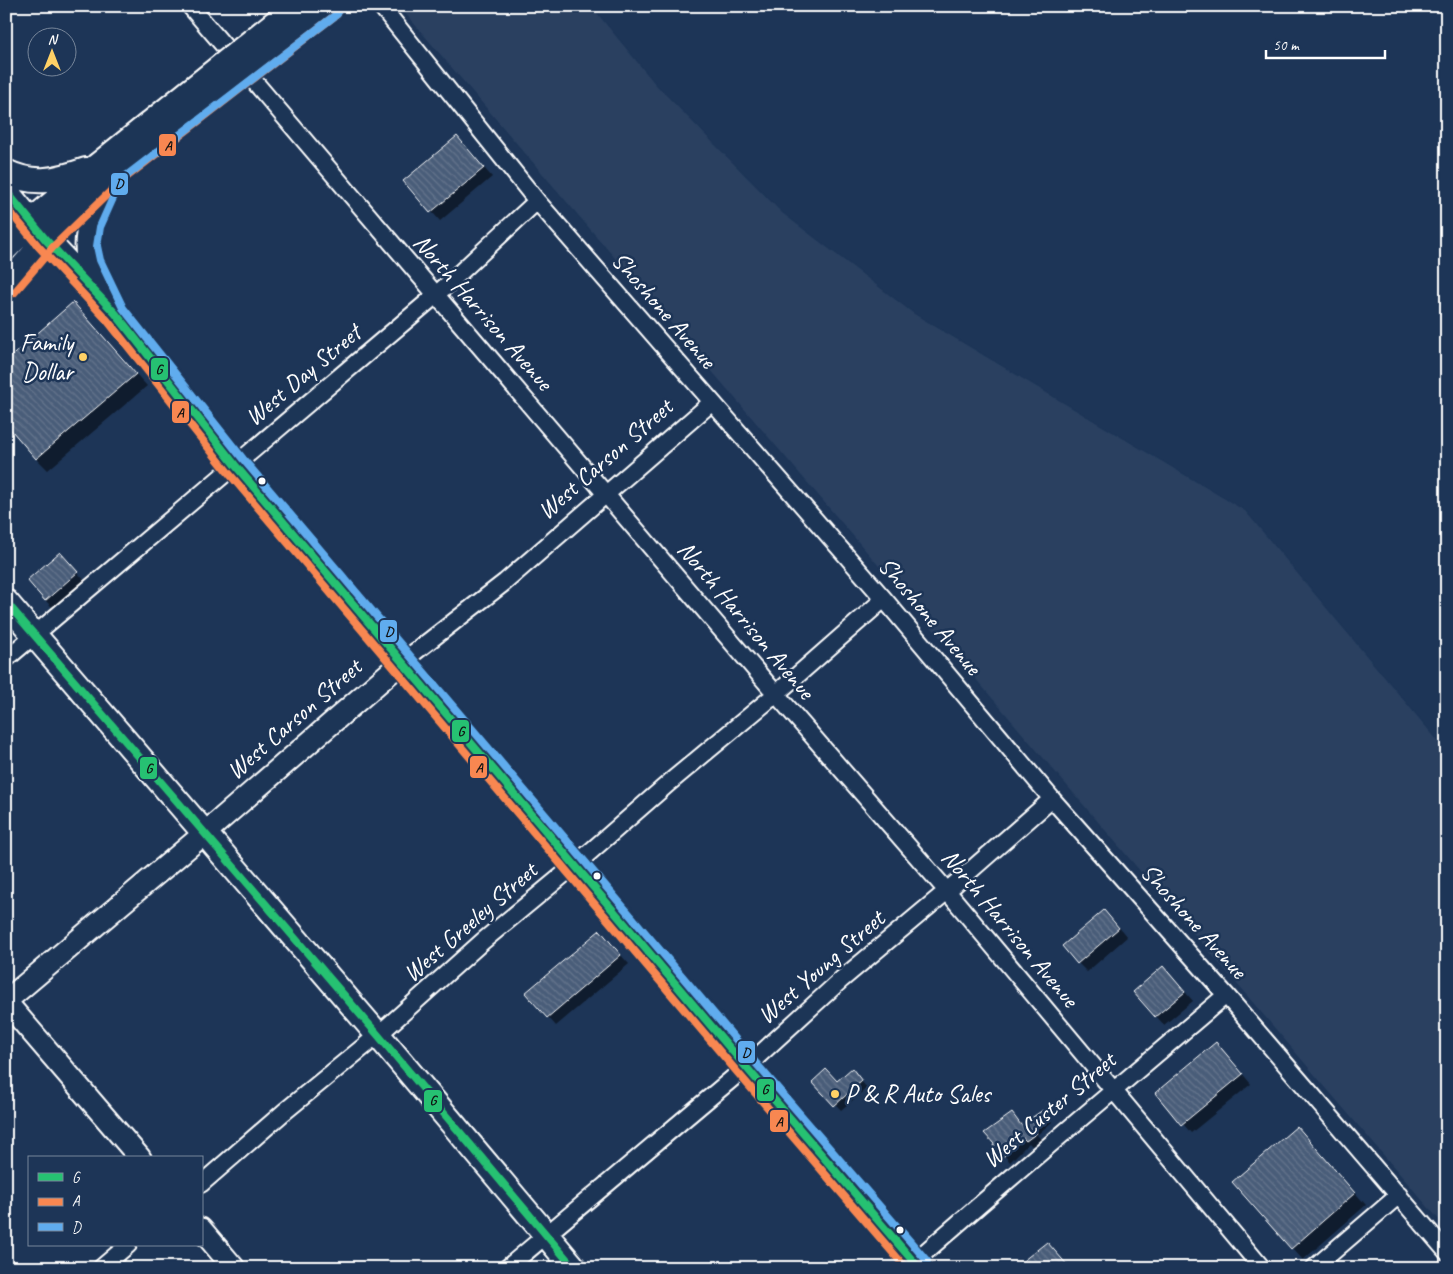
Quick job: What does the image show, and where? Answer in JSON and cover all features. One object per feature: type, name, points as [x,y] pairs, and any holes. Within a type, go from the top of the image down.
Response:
[{"type":"main road","points":[[6,248],[39,231],[105,170],[296,6]]},
{"type":"main road","points":[[6,172],[24,179],[47,181],[78,173],[105,170],[331,6]]},
{"type":"main road","points":[[105,170],[90,224],[87,246],[90,263],[115,313]]},
{"type":"main road","points":[[6,191],[39,231],[115,313],[235,465],[914,1266]]},
{"type":"main road","points":[[6,286],[39,231]]},
{"type":"main road","points":[[6,602],[378,1035],[574,1268]]},
{"type":"street","name":"North Harrison Avenue","points":[[190,6],[776,694],[947,891],[1262,1268]]},
{"type":"street","name":"Shoshone Avenue","points":[[381,6],[537,201],[711,403],[884,599],[1052,799],[1226,995],[1447,1252]]},
{"type":"street","name":"West Day Street","points":[[6,659],[436,295],[537,201]]},
{"type":"street","name":"West Carson Street","points":[[6,1002],[402,662],[505,582],[711,403]]},
{"type":"street","name":"West Greeley Street","points":[[202,1183],[284,1112],[378,1035],[482,941],[575,865],[670,782],[776,694],[884,599]]},
{"type":"street","name":"West Young Street","points":[[507,1268],[746,1066],[842,979],[947,891],[1052,799]]},
{"type":"street","name":"West Custer Street","points":[[914,1266],[1009,1179],[1226,995]]},
{"type":"street","points":[[6,1002],[138,1156]]},
{"type":"street","points":[[1314,1268],[1399,1195]]},
{"type":"street","points":[[202,1230],[234,1268]]},
{"type":"street","points":[[101,1268],[127,1246]]},
{"type":"shaded area","points":[[399,6],[591,6],[656,85],[782,213],[914,314],[1245,511],[1447,752],[1447,1229]]},
{"type":"building","points":[[457,136],[484,168],[430,213],[403,181]]},
{"type":"building","points":[[73,302],[136,374],[36,459],[6,424],[6,361]]},
{"type":"building","points":[[60,552],[78,572],[45,601],[27,580]]},
{"type":"building","points":[[1104,910],[1119,928],[1077,964],[1062,946]]},
{"type":"building","points":[[600,930],[621,955],[547,1018],[525,993]]},
{"type":"building","points":[[1163,966],[1185,992],[1155,1017],[1133,992]]},
{"type":"building","points":[[1216,1042],[1243,1074],[1181,1125],[1155,1093]]},
{"type":"building","name":"P & R Auto Sales","points":[[852,1068],[862,1081],[834,1106],[812,1082],[826,1069],[837,1081]]},
{"type":"building","points":[[1043,1110],[1047,1115],[1033,1129],[1037,1133],[1026,1141],[1023,1138],[1003,1157],[984,1133],[1012,1113],[1021,1125]]},
{"type":"building","points":[[1297,1126],[1355,1193],[1291,1249],[1232,1182]]},
{"type":"building","points":[[1047,1242],[1070,1268],[1014,1268]]},
{"type":"transit line","name":"A","points":[[14,293],[53,247],[120,182],[337,14]]},
{"type":"transit line","name":"D","points":[[337,14],[121,180],[100,227],[97,246],[100,260],[123,308],[243,459],[754,1061],[927,1261]]},
{"type":"transit line","name":"G","points":[[6,191],[46,240],[115,313],[235,465],[919,1268]]},
{"type":"transit line","name":"A","points":[[6,207],[39,247],[107,320],[227,471],[906,1268]]},
{"type":"transit line","name":"G","points":[[6,602],[378,1035],[574,1268]]},
{"type":"place","name":"Family Dollar","points":[[83,357]]},
{"type":"place","name":"P & R Auto Sales","points":[[835,1094]]}]
